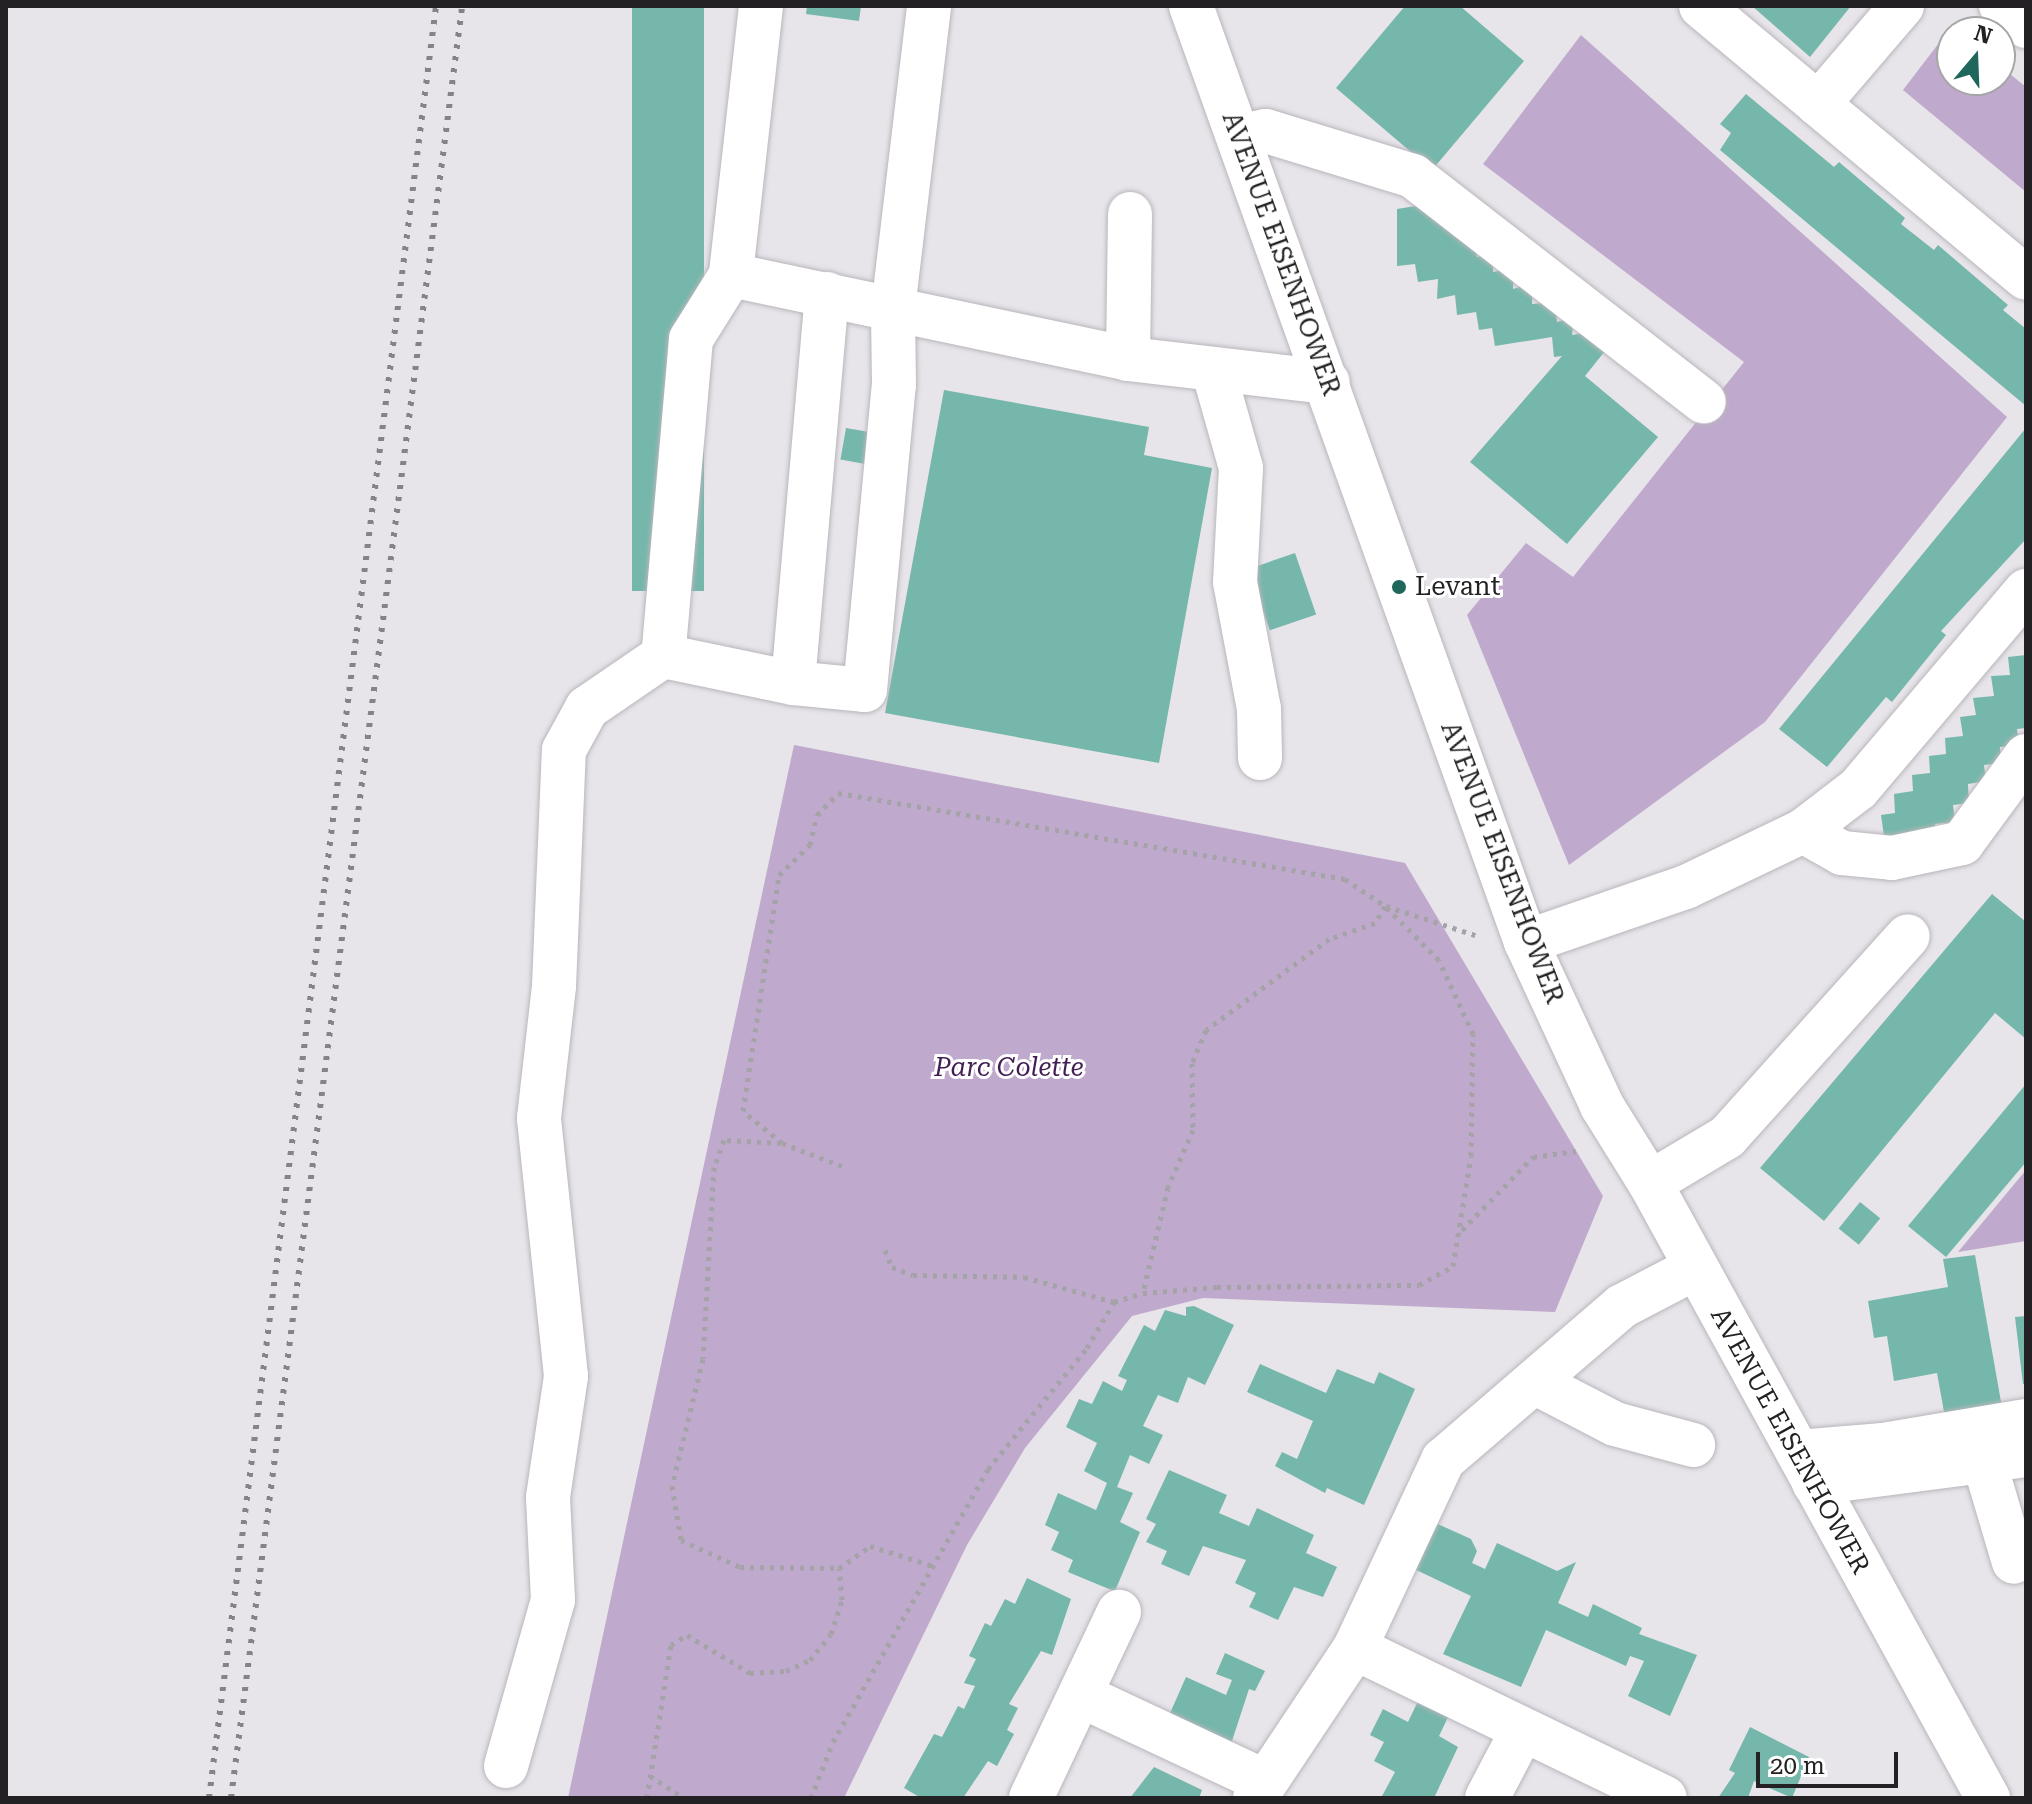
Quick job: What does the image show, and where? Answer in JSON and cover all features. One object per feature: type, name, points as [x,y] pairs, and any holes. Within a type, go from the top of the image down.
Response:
[{"type":"street","points":[[663,656],[691,339],[731,275],[761,6]]},
{"type":"street","points":[[506,1766],[553,1600],[548,1497],[566,1376],[539,1118],[554,986],[564,750],[587,708],[663,656],[793,683],[865,690],[894,385],[893,309],[929,6]]},
{"type":"street","name":"AVENUE EISENHOWER","points":[[1191,6],[1526,942],[1625,1144],[1650,1183],[1988,1798]]},
{"type":"street","points":[[1701,6],[2026,278]]},
{"type":"street","points":[[1818,104],[1902,6]]},
{"type":"street","points":[[2001,6],[2026,26]]},
{"type":"street","points":[[1240,136],[1266,131],[1413,176],[1704,402]]},
{"type":"street","points":[[1128,359],[1130,214]]},
{"type":"street","points":[[731,275],[1128,359],[1328,382]]},
{"type":"street","points":[[793,683],[827,294]]},
{"type":"street","points":[[1213,369],[1241,468],[1235,582],[1259,709],[1260,758]]},
{"type":"street","points":[[1526,942],[1686,887],[1803,831],[1858,789],[2026,591]]},
{"type":"street","points":[[1803,831],[1842,853],[1892,858],[1962,843],[2026,756]]},
{"type":"street","points":[[1650,1183],[1727,1137],[1908,936]]},
{"type":"street","points":[[1080,1695],[1260,1789],[1355,1648],[1443,1460],[1622,1306],[1695,1268]]},
{"type":"street","points":[[1534,1382],[1615,1424],[1693,1445]]},
{"type":"street","points":[[1806,1468],[1883,1445],[2026,1421]]},
{"type":"street","points":[[1806,1468],[2005,1458],[2014,1562]]},
{"type":"street","points":[[1031,1798],[1119,1612]]},
{"type":"street","points":[[1355,1648],[1665,1798]]},
{"type":"street","points":[[1487,1798],[1522,1731]]},
{"type":"path","points":[[782,1143],[743,1111],[779,875],[810,845],[817,815],[838,793],[1281,865],[1345,879],[1385,906],[1439,960],[1473,1034],[1471,1156],[1461,1231],[1453,1266],[1419,1285],[1143,1293],[1114,1302],[1024,1277],[913,1275],[892,1267],[885,1250]]},
{"type":"path","points":[[1385,906],[1495,941],[1526,942]]},
{"type":"path","points":[[1143,1293],[1168,1187],[1193,1130],[1192,1063],[1206,1030],[1329,939],[1375,923],[1385,906]]},
{"type":"path","points":[[842,1166],[782,1143],[724,1140],[714,1167],[703,1359],[672,1486],[681,1540],[704,1554],[740,1567],[839,1568],[870,1546],[933,1566]]},
{"type":"path","points":[[1461,1231],[1533,1157],[1625,1144]]},
{"type":"path","points":[[811,1798],[833,1742],[988,1469],[1087,1348],[1114,1302]]},
{"type":"path","points":[[647,1798],[671,1645],[687,1635],[750,1673],[798,1666],[831,1634],[842,1600],[839,1568]]},
{"type":"path","points":[[650,1776],[684,1798]]},
{"type":"green space","points":[[1581,35],[2007,417],[1765,722],[1569,865],[1467,615],[1526,543],[1573,577],[1744,362],[1483,164]]},
{"type":"green space","points":[[1936,47],[1936,96],[2016,96],[2016,79],[2026,87],[2026,192],[1903,90]]},
{"type":"green space","name":"Parc Colette","points":[[794,745],[1405,863],[1603,1196],[1555,1312],[1203,1298],[1132,1316],[1025,1448],[967,1545],[844,1798],[568,1798]]},
{"type":"green space","points":[[2026,1170],[2026,1241],[1958,1252]]},
{"type":"building","points":[[632,6],[704,6],[704,591],[632,591]]},
{"type":"building","points":[[807,6],[861,6],[859,21],[806,14]]},
{"type":"building","points":[[1405,6],[1460,6],[1524,61],[1432,170],[1336,88]]},
{"type":"building","points":[[1752,6],[1851,6],[1810,57]]},
{"type":"building","points":[[1746,94],[1834,167],[1839,162],[1905,218],[1901,224],[1934,250],[1938,245],[2008,305],[2003,310],[2026,329],[2026,406],[1720,150],[1731,133],[1720,124]]},
{"type":"building","points":[[1435,203],[1473,234],[1477,257],[1494,252],[1493,272],[1514,268],[1513,289],[1533,283],[1532,304],[1555,302],[1557,322],[1574,317],[1572,335],[1592,332],[1609,346],[1585,376],[1658,437],[1567,544],[1470,462],[1562,356],[1554,357],[1552,337],[1495,346],[1492,328],[1479,330],[1476,312],[1457,315],[1455,295],[1437,299],[1438,279],[1418,282],[1415,264],[1397,266],[1397,209]]},
{"type":"building","points":[[944,390],[1149,427],[1144,455],[1212,468],[1159,763],[885,713]]},
{"type":"building","points":[[846,428],[874,433],[868,464],[840,460]]},
{"type":"building","points":[[2026,428],[2026,539],[1941,631],[1946,635],[1892,702],[1886,697],[1827,767],[1779,729]]},
{"type":"building","points":[[1295,553],[1316,614],[1270,630],[1249,569]]},
{"type":"building","points":[[2026,655],[2026,728],[2017,729],[2019,745],[2000,747],[2001,763],[1984,765],[1986,781],[1968,784],[1969,803],[1953,805],[1955,822],[1935,824],[1938,845],[1886,850],[1881,815],[1895,813],[1894,794],[1913,791],[1912,775],[1930,773],[1929,756],[1946,754],[1945,738],[1963,736],[1960,717],[1976,715],[1973,698],[1994,696],[1991,676],[2010,675],[2008,657]]},
{"type":"building","points":[[1992,894],[2026,922],[2026,1039],[1995,1013],[1824,1221],[1760,1168]]},
{"type":"building","points":[[2026,1084],[2026,1162],[1946,1257],[1908,1226]]},
{"type":"building","points":[[1860,1202],[1880,1218],[1859,1245],[1839,1228]]},
{"type":"building","points":[[1975,1255],[2003,1413],[1946,1423],[1937,1373],[1894,1381],[1887,1336],[1874,1338],[1868,1301],[1948,1287],[1943,1259]]},
{"type":"building","points":[[1194,1306],[1234,1325],[1205,1385],[1188,1377],[1178,1403],[1158,1395],[1143,1426],[1163,1435],[1149,1464],[1130,1455],[1117,1487],[1133,1493],[1120,1522],[1140,1532],[1115,1591],[1068,1572],[1073,1560],[1051,1550],[1059,1532],[1045,1525],[1058,1493],[1096,1510],[1107,1483],[1084,1471],[1097,1443],[1066,1427],[1079,1399],[1092,1404],[1103,1381],[1122,1391],[1127,1380],[1118,1376],[1144,1325],[1155,1331],[1165,1310],[1186,1316],[1186,1307]]},
{"type":"building","points":[[2026,1316],[2026,1384],[2023,1384],[2015,1317]]},
{"type":"building","points":[[1260,1364],[1326,1393],[1337,1369],[1374,1384],[1379,1372],[1415,1389],[1364,1505],[1327,1488],[1325,1493],[1275,1466],[1282,1452],[1297,1459],[1313,1421],[1247,1392]]},
{"type":"building","points":[[1169,1470],[1227,1495],[1219,1513],[1249,1526],[1257,1508],[1314,1535],[1306,1553],[1337,1567],[1323,1597],[1294,1587],[1278,1620],[1249,1607],[1256,1593],[1235,1583],[1246,1560],[1203,1546],[1189,1576],[1161,1564],[1167,1551],[1146,1542],[1156,1524],[1146,1519]]},
{"type":"building","points":[[1431,1521],[1471,1539],[1477,1551],[1472,1563],[1485,1569],[1497,1543],[1557,1571],[1576,1562],[1558,1603],[1588,1617],[1593,1604],[1642,1628],[1639,1634],[1697,1655],[1670,1716],[1628,1696],[1644,1661],[1630,1656],[1626,1666],[1546,1630],[1521,1687],[1443,1654],[1471,1596],[1410,1567]]},
{"type":"building","points":[[1027,1578],[1071,1599],[1052,1655],[1041,1651],[1009,1704],[1018,1708],[1007,1730],[1014,1734],[997,1766],[988,1761],[963,1798],[921,1798],[904,1788],[934,1734],[942,1737],[958,1706],[964,1709],[975,1686],[964,1683],[976,1659],[969,1656],[985,1623],[991,1626],[1005,1599],[1015,1604]]},
{"type":"building","points":[[1225,1653],[1265,1671],[1255,1691],[1249,1689],[1230,1747],[1167,1720],[1186,1677],[1226,1695],[1232,1680],[1216,1674]]},
{"type":"building","points":[[1420,1697],[1451,1711],[1439,1736],[1458,1747],[1434,1798],[1381,1798],[1395,1772],[1374,1761],[1384,1742],[1370,1735],[1383,1709],[1408,1722]]},
{"type":"building","points":[[1750,1727],[1809,1757],[1792,1798],[1754,1781],[1748,1798],[1718,1798],[1735,1773],[1729,1770]]},
{"type":"building","points":[[1154,1767],[1202,1790],[1199,1798],[1130,1798]]},
{"type":"railway","points":[[209,1798],[436,6]]},
{"type":"railway","points":[[231,1798],[462,6]]},
{"type":"place","name":"Levant","points":[[1399,587]]}]
